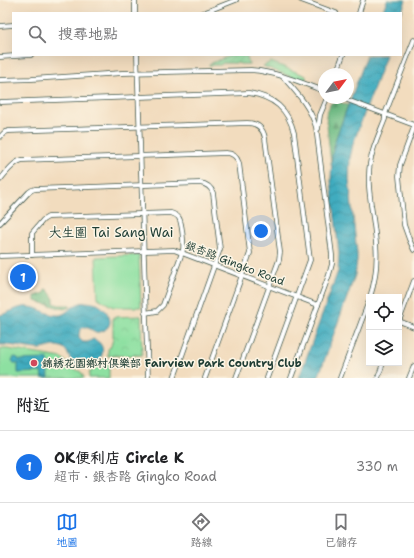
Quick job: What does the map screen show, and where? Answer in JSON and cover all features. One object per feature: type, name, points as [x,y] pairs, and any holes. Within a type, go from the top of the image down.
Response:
[{"type":"street","points":[[135,0],[135,12]]},
{"type":"street","points":[[206,12],[236,0]]},
{"type":"street","points":[[301,0],[333,12]]},
{"type":"street","points":[[359,12],[364,0]]},
{"type":"street","points":[[0,26],[12,25]]},
{"type":"street","points":[[371,294],[376,272],[377,254],[369,184],[369,167],[385,119],[385,114],[414,40]]},
{"type":"street","points":[[0,57],[16,56]]},
{"type":"street","points":[[137,56],[148,378]]},
{"type":"street","points":[[338,68],[343,56]]},
{"type":"street","points":[[0,80],[122,73],[137,74],[251,70],[281,75],[318,89]]},
{"type":"street","points":[[281,75],[301,96],[309,108],[318,133],[332,255],[332,264],[329,275],[291,378]]},
{"type":"street","points":[[0,102],[250,93],[267,98],[282,108],[292,124],[294,133],[310,256],[309,263],[267,378]]},
{"type":"street","points":[[354,102],[414,126],[400,166],[399,176],[404,225],[408,239],[414,250]]},
{"type":"street","points":[[318,133],[320,115],[325,104]]},
{"type":"street","points":[[0,137],[5,132],[9,131],[139,126],[252,123],[261,129],[265,138],[280,252],[279,260],[270,286],[236,378]]},
{"type":"street","points":[[0,180],[15,163],[22,160],[226,153],[230,153],[236,157],[239,163],[250,253],[205,378]]},
{"type":"street","points":[[0,223],[32,190],[200,183],[210,187],[213,193],[220,249],[174,378]]},
{"type":"street","points":[[32,255],[32,233],[46,218],[171,213],[177,216],[180,220],[184,248],[163,305],[157,311],[146,313]]},
{"type":"street","name":"銀杏路 Gingko Road","points":[[0,256],[172,250],[318,305]]},
{"type":"street","points":[[402,314],[414,284]]},
{"type":"street","points":[[340,378],[366,312]]},
{"type":"street","points":[[402,322],[414,327]]},
{"type":"street","points":[[378,378],[382,366]]},
{"type":"street","points":[[409,378],[414,366]]},
{"type":"green space","points":[[229,56],[246,56],[249,64],[223,63],[220,65],[209,65]]},
{"type":"green space","points":[[271,62],[304,75],[306,76],[306,79],[302,81],[263,66]]},
{"type":"green space","points":[[331,104],[348,105],[336,138],[331,164],[326,115]]},
{"type":"green space","points":[[139,255],[141,307],[113,307],[98,298],[96,257]]},
{"type":"green space","points":[[45,289],[48,290],[54,299],[54,303],[59,305],[69,305],[70,307],[64,309],[35,301],[35,296],[45,293]]},
{"type":"green space","points":[[141,316],[142,355],[108,356],[108,349],[111,346],[113,339],[113,317]]},
{"type":"green space","name":"錦綉花園鄉村俱樂部 Fairview Park Country Club","points":[[0,349],[62,358],[72,368],[81,372],[84,378],[0,378]]},
{"type":"green space","points":[[101,363],[109,363],[109,378],[89,378],[89,373]]},
{"type":"water","points":[[387,0],[406,0],[402,12],[382,12]]},
{"type":"water","points":[[367,56],[386,56],[353,144],[350,158],[349,180],[357,253],[355,275],[318,378],[299,378],[338,271],[339,254],[331,181],[332,155],[336,138],[349,104],[354,104],[354,90]]},
{"type":"water","points":[[84,302],[101,306],[107,313],[110,321],[107,328],[103,331],[96,332],[84,327],[79,333],[79,338],[83,342],[88,342],[93,339],[102,346],[102,355],[96,363],[91,366],[85,367],[75,364],[72,362],[67,352],[58,346],[40,349],[0,345],[0,315],[18,308],[26,307],[60,315],[77,304]]},
{"type":"water","points":[[15,357],[19,360],[48,359],[49,378],[42,378],[41,372],[18,373],[18,364],[12,361]]},
{"type":"place","name":"OK便利店 Circle K","points":[[23,277]]},
{"type":"place","name":"錦綉花園鄉村俱樂部 Fairview Park Country Club","points":[[34,363]]},
{"type":"district","name":"大生圍 Tai Sang Wai","points":[[111,232]]}]
